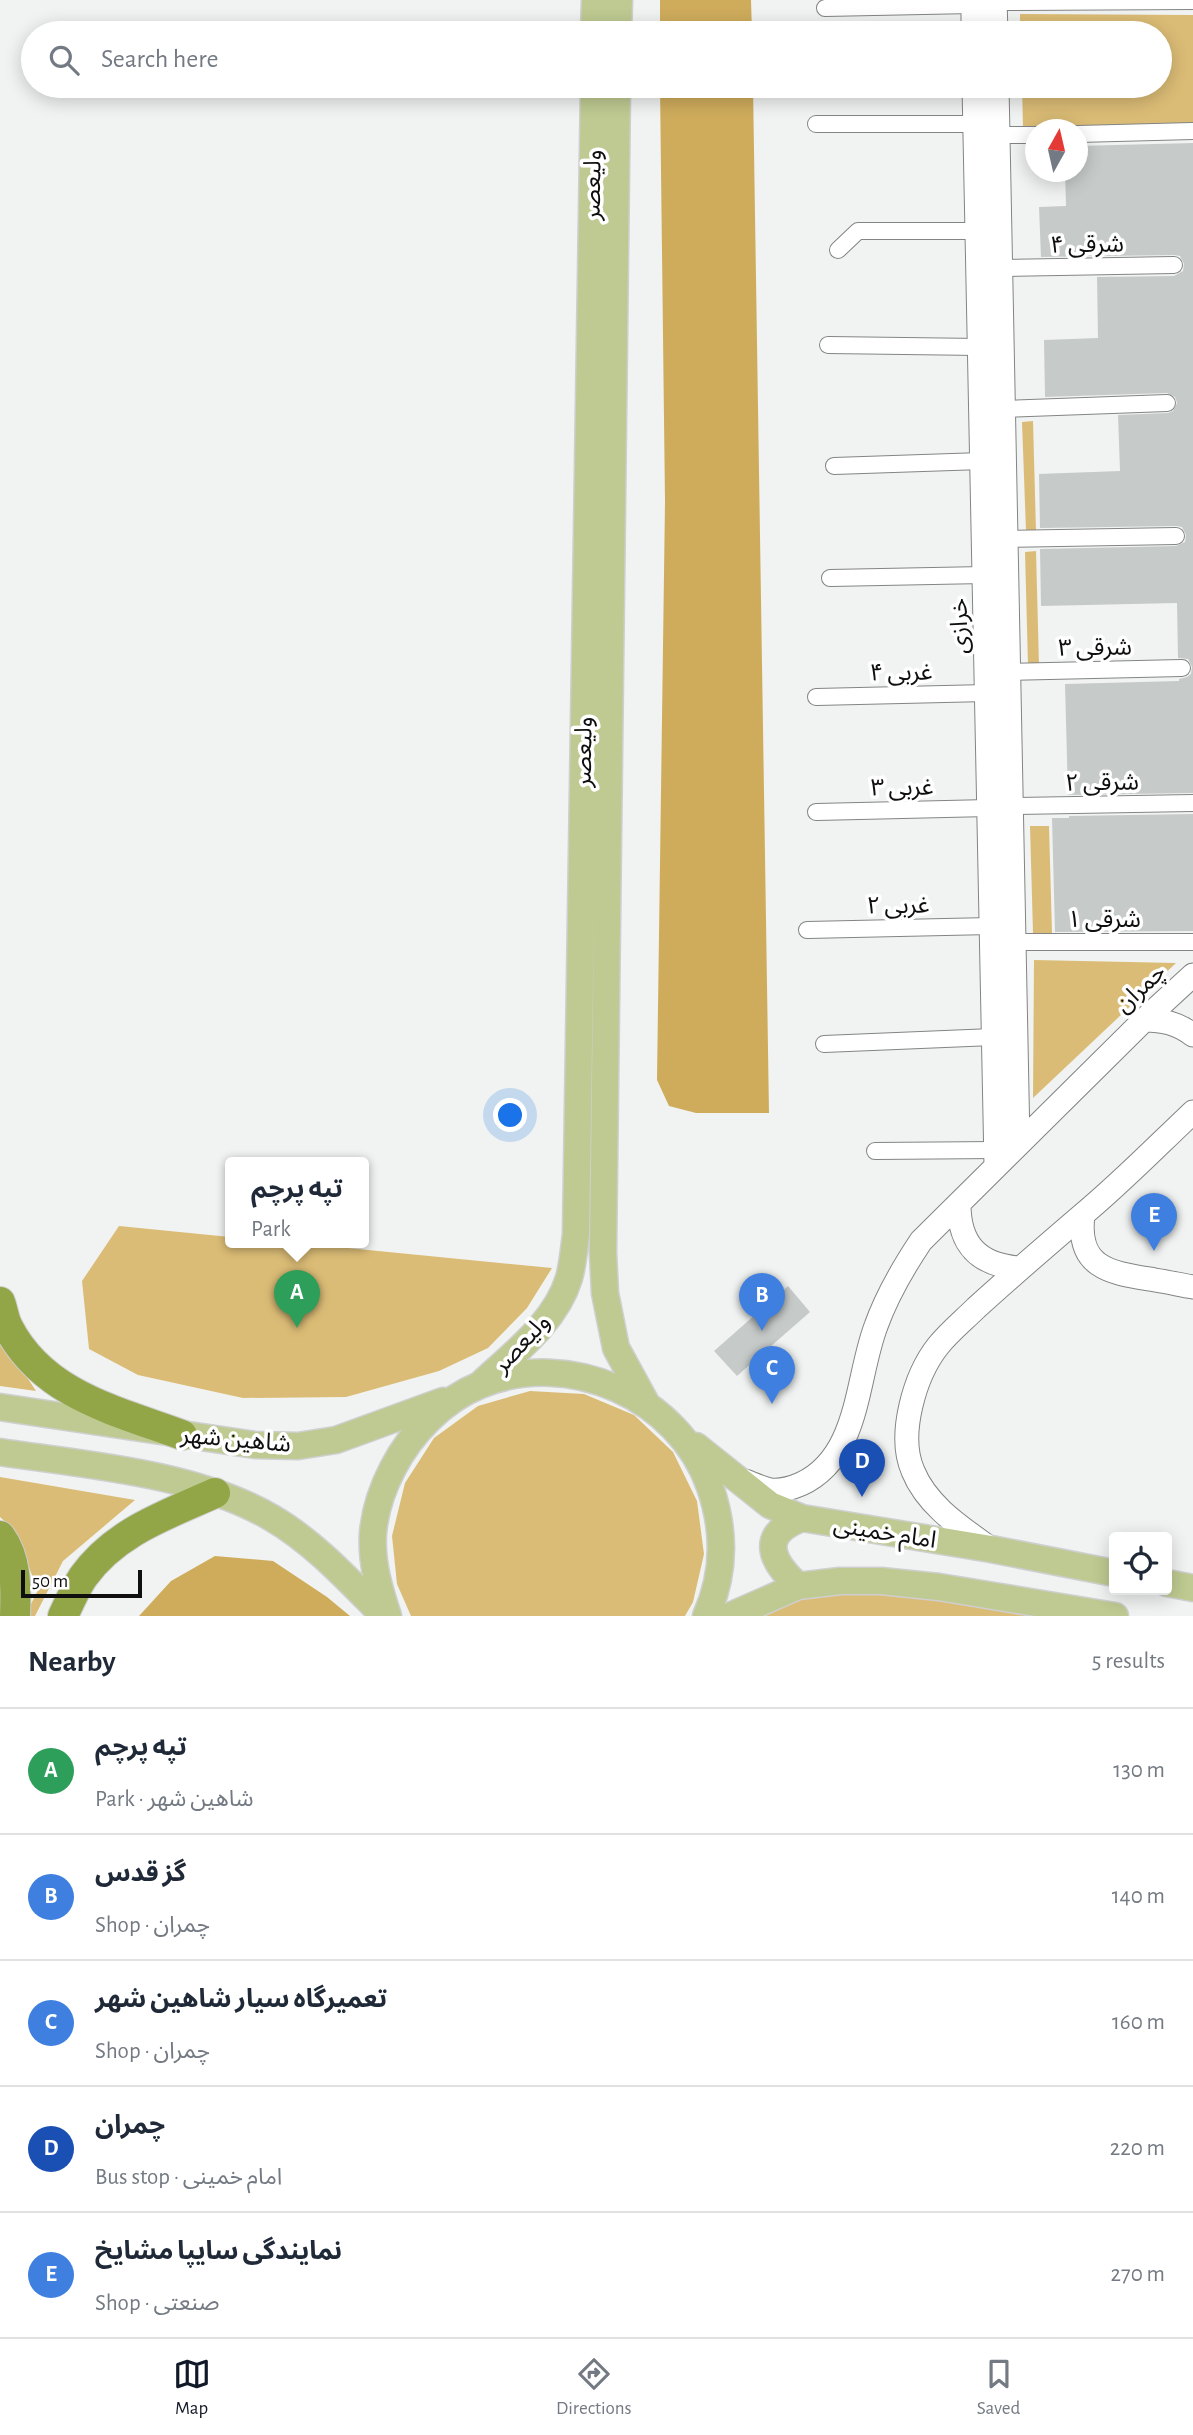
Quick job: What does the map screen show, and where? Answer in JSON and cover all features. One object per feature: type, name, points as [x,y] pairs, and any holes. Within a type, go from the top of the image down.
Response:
[{"type":"highway","points":[[0,1302],[8,1327],[28,1356],[53,1380],[80,1398],[182,1435]]},
{"type":"highway","points":[[63,1616],[82,1578],[113,1543],[144,1525],[215,1493]]},
{"type":"highway","points":[[0,1536],[7,1546],[17,1582],[15,1616]]},
{"type":"main road","points":[[594,21],[595,0]]},
{"type":"main road","points":[[618,21],[619,0]]},
{"type":"main road","name":"ولیعصر","points":[[473,1388],[531,1337],[555,1306],[568,1281],[576,1234],[594,98]]},
{"type":"main road","name":"ولیعصر","points":[[617,98],[603,1252],[605,1293],[616,1348],[646,1403]]},
{"type":"main road","name":"شاهین شهر","points":[[0,1407],[255,1445],[298,1446],[336,1440],[473,1388],[515,1375],[561,1373],[606,1382],[646,1403]]},
{"type":"main road","points":[[386,1616],[376,1578],[373,1533],[383,1488],[403,1448],[434,1414],[473,1388]]},
{"type":"main road","points":[[646,1403],[680,1433],[704,1469],[719,1511],[722,1554],[715,1597],[706,1616]]},
{"type":"main road","name":"امام خمینی","points":[[680,1433],[769,1505],[802,1518],[991,1549],[1109,1572]]},
{"type":"main road","name":"شاهین شهر","points":[[0,1452],[137,1472],[215,1493],[272,1518],[300,1537],[386,1616]]},
{"type":"main road","points":[[798,1586],[782,1572],[773,1553],[777,1534],[788,1524],[802,1518]]},
{"type":"main road","name":"امام خمینی","points":[[730,1616],[798,1586],[840,1581],[893,1582],[939,1587],[1115,1616]]},
{"type":"main road","points":[[1172,1584],[1193,1588]]},
{"type":"street","points":[[825,8],[984,2],[1193,1]]},
{"type":"street","points":[[977,21],[984,2]]},
{"type":"street","points":[[984,2],[991,21]]},
{"type":"street","name":"خرازی","points":[[974,98],[975,124],[1001,268],[1004,409],[990,468],[984,575],[986,693],[1014,942],[1018,1143]]},
{"type":"street","name":"خرازی","points":[[996,1157],[991,926],[1009,672],[1006,539],[990,468],[979,347],[977,231],[988,204],[998,135],[997,98]]},
{"type":"street","points":[[816,124],[975,124]]},
{"type":"street","points":[[1088,134],[1193,131]]},
{"type":"street","points":[[998,135],[1025,135]]},
{"type":"street","points":[[838,250],[858,230],[977,231]]},
{"type":"street","name":"۴ شرقی","points":[[1001,268],[1174,265]]},
{"type":"street","points":[[828,345],[979,347]]},
{"type":"street","points":[[1004,409],[1167,403]]},
{"type":"street","points":[[834,466],[990,468]]},
{"type":"street","points":[[1006,539],[1176,536]]},
{"type":"street","points":[[831,578],[984,575]]},
{"type":"street","name":"۳ شرقی","points":[[1009,672],[1182,668]]},
{"type":"street","name":"۴ غربی","points":[[816,697],[986,693]]},
{"type":"street","name":"۲ شرقی","points":[[1000,807],[1193,803]]},
{"type":"street","name":"۳ غربی","points":[[816,811],[1000,807]]},
{"type":"street","name":"۲ غربی","points":[[807,930],[991,926]]},
{"type":"street","name":"۱ شرقی","points":[[1014,942],[1193,942]]},
{"type":"street","name":"چمران","points":[[737,1479],[772,1490],[782,1489],[814,1478],[829,1465],[843,1442],[875,1328],[893,1284],[921,1241],[959,1204],[996,1157],[1018,1143],[1193,975]]},
{"type":"street","points":[[1144,1020],[1163,1020],[1181,1026],[1193,1035]]},
{"type":"street","points":[[824,1044],[993,1037]]},
{"type":"street","points":[[991,1549],[955,1523],[928,1497],[912,1470],[907,1435],[911,1402],[927,1365],[938,1345],[1193,1112]]},
{"type":"street","points":[[875,1151],[996,1157]]},
{"type":"street","points":[[959,1204],[961,1228],[973,1251],[986,1261],[1019,1269]]},
{"type":"street","points":[[1083,1215],[1081,1231],[1092,1259],[1101,1267],[1129,1277],[1193,1287]]},
{"type":"shaded area","points":[[660,0],[751,0],[752,21],[660,21]]},
{"type":"shaded area","points":[[1020,14],[1193,15],[1193,124],[1088,126],[1088,119],[1025,119],[1023,128],[1022,98],[1172,98],[1172,21],[1020,21]]},
{"type":"shaded area","points":[[660,98],[753,98],[769,1113],[696,1113],[669,1106],[657,1080],[665,502]]},
{"type":"shaded area","points":[[1033,421],[1036,531],[1026,531],[1022,422]]},
{"type":"shaded area","points":[[1036,551],[1039,665],[1028,665],[1025,552]]},
{"type":"shaded area","points":[[1030,826],[1049,826],[1052,933],[1033,933]]},
{"type":"shaded area","points":[[1034,960],[1176,963],[1033,1098]]},
{"type":"shaded area","points":[[119,1226],[225,1237],[225,1248],[348,1248],[552,1268],[527,1308],[488,1348],[439,1371],[346,1397],[243,1398],[138,1375],[89,1349],[82,1281]]},
{"type":"shaded area","points":[[0,1336],[36,1391],[0,1386]]},
{"type":"shaded area","points":[[530,1391],[584,1394],[634,1415],[673,1452],[697,1501],[704,1554],[693,1602],[685,1616],[411,1616],[397,1584],[392,1536],[405,1483],[434,1438],[478,1406]]},
{"type":"shaded area","points":[[0,1477],[135,1500],[63,1561],[35,1616],[25,1616],[38,1590],[14,1530],[0,1517]]},
{"type":"shaded area","points":[[215,1556],[273,1561],[350,1616],[139,1616],[171,1581]]},
{"type":"shaded area","points":[[850,1588],[1052,1616],[747,1616],[766,1606]]},
{"type":"building","points":[[1193,143],[1193,793],[1068,795],[1065,684],[1179,681],[1191,674],[1192,667],[1188,659],[1178,658],[1177,603],[1041,606],[1040,549],[1176,546],[1185,542],[1186,535],[1182,527],[1176,526],[1040,528],[1039,474],[1120,471],[1118,415],[1168,413],[1173,411],[1177,403],[1175,397],[1167,393],[1045,397],[1044,340],[1098,338],[1097,277],[1174,276],[1183,271],[1184,264],[1180,256],[1174,255],[1041,257],[1039,207],[1066,206],[1065,182],[1088,182],[1088,146]]},
{"type":"building","points":[[1193,814],[1193,931],[1055,932],[1052,818]]},
{"type":"building","points":[[788,1286],[810,1312],[737,1376],[714,1351]]},
{"type":"place","name":"نمایندگی سایپا مشایخ","points":[[1154,1251]]},
{"type":"place","name":"تپه پرچم","points":[[297,1328]]},
{"type":"place","name":"گز قدس","points":[[762,1331]]},
{"type":"place","name":"تعمیرگاه سیار شاهین شهر","points":[[772,1404]]},
{"type":"place","name":"چمران","points":[[862,1497]]}]
